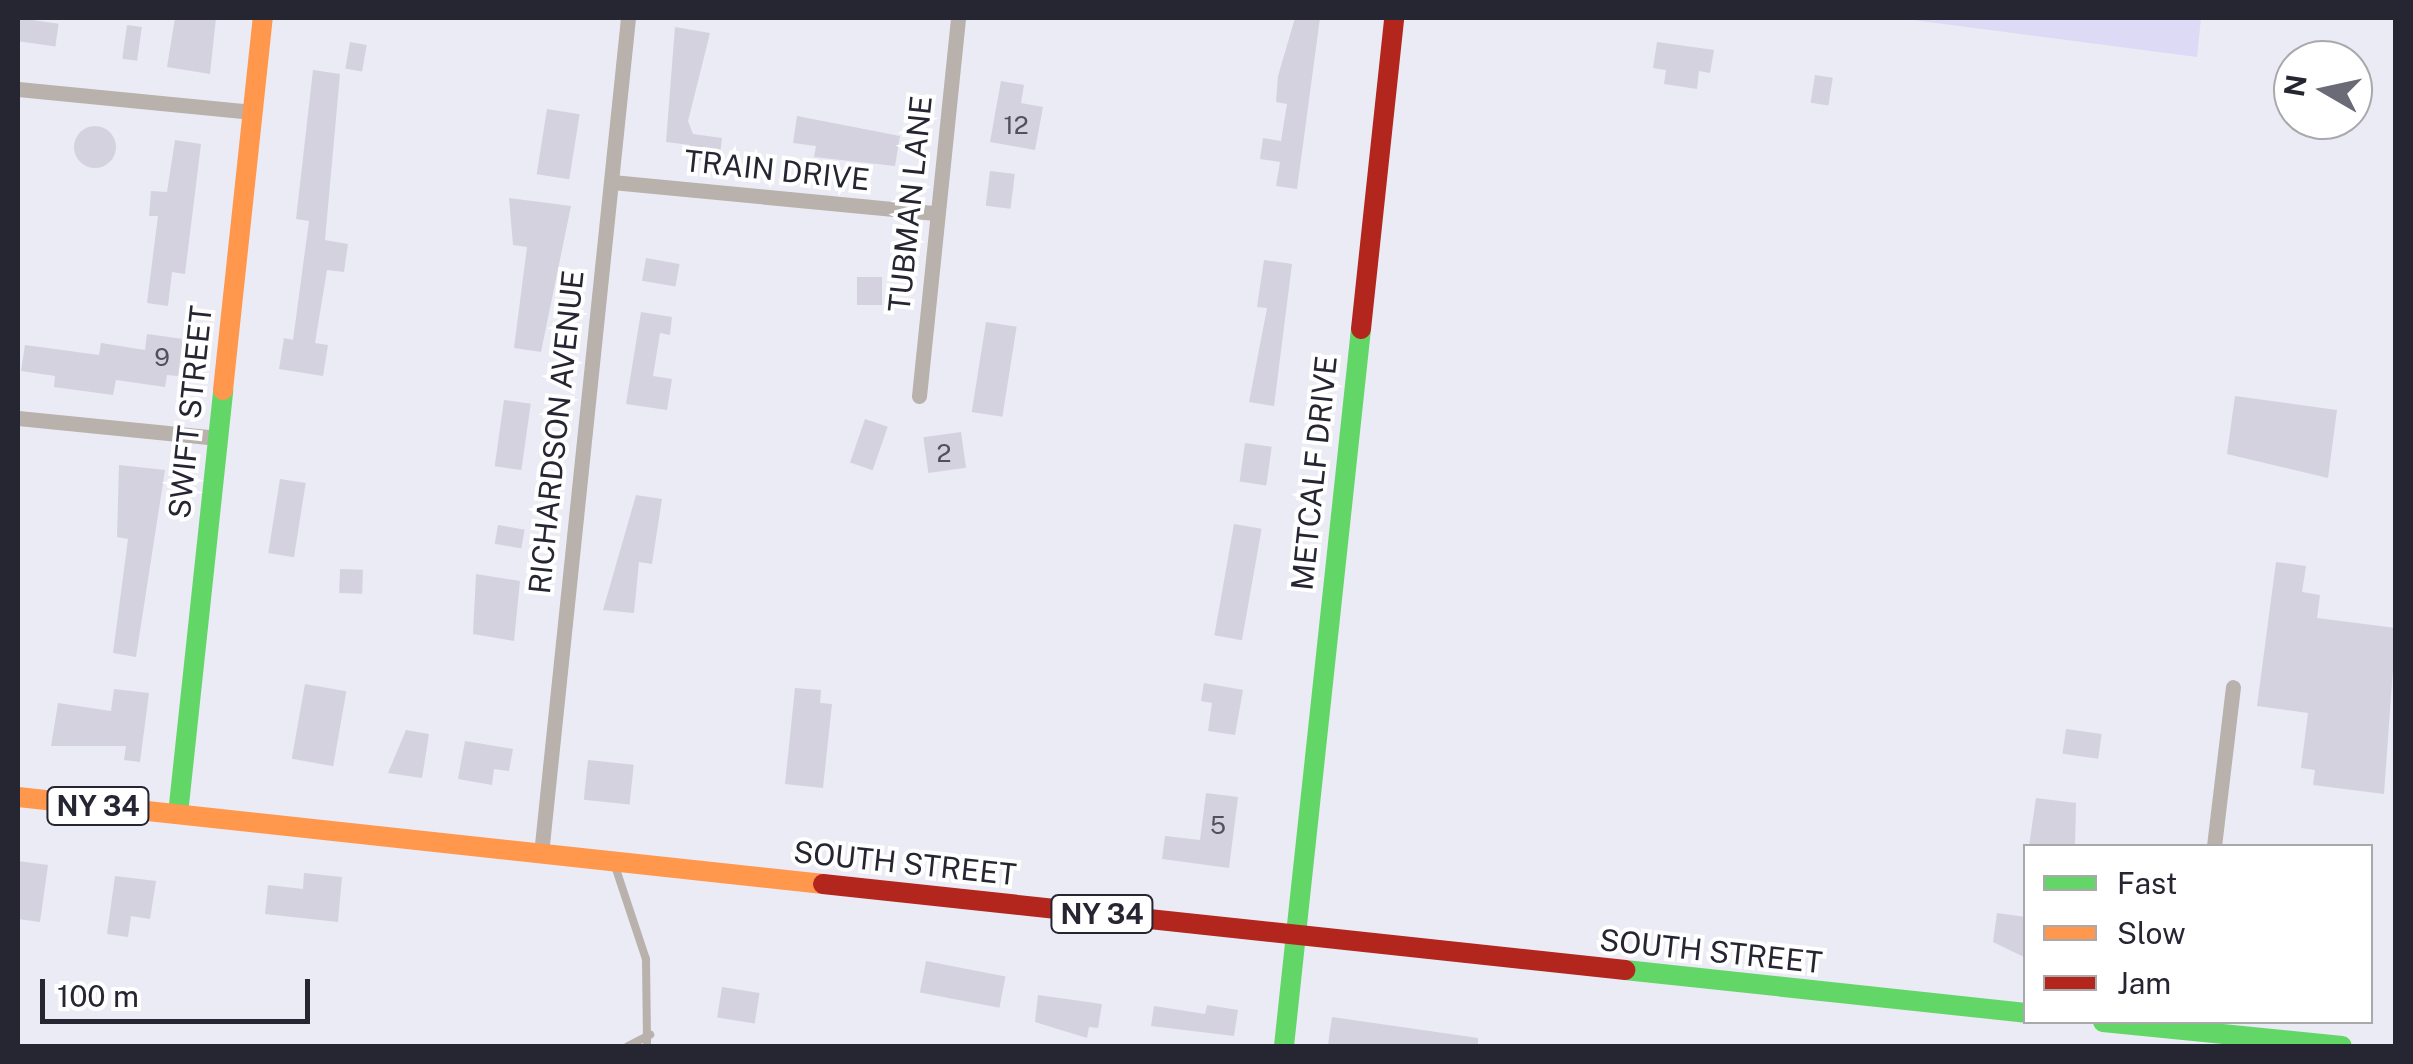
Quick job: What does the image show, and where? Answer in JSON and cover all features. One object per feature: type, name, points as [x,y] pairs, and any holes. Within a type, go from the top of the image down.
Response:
[{"type":"main road","name":"SWIFT STREET","points":[[178,814],[264,18]]},
{"type":"main road","name":"METCALF DRIVE","points":[[1284,1046],[1394,18]]},
{"type":"main road","name":"SOUTH STREET","points":[[18,797],[2023,1013]]},
{"type":"main road","points":[[2111,1024],[2162,1037],[2193,1027],[2342,1046]]},
{"type":"street","name":"RICHARDSON AVENUE","points":[[541,854],[628,18]]},
{"type":"street","name":"TUBMAN LANE","points":[[918,396],[958,18]]},
{"type":"street","points":[[18,89],[253,112]]},
{"type":"street","name":"TRAIN DRIVE","points":[[612,182],[936,212]]},
{"type":"street","points":[[18,418],[218,438]]},
{"type":"street","points":[[2214,844],[2233,687]]},
{"type":"lane","points":[[614,862],[646,960],[650,1035],[646,1046]]},
{"type":"lane","points":[[628,1046],[650,1035]]},
{"type":"shaded area","points":[[1898,18],[2201,18],[2197,57]]},
{"type":"building","points":[[18,18],[59,24],[55,46],[18,41]]},
{"type":"building","points":[[175,18],[216,18],[210,74],[167,67]]},
{"type":"building","points":[[1295,18],[1320,18],[1297,189],[1276,186],[1280,162],[1260,159],[1263,138],[1281,141],[1287,104],[1276,102],[1278,76]]},
{"type":"building","points":[[127,25],[142,27],[137,61],[122,59]]},
{"type":"building","points":[[675,27],[710,33],[688,121],[693,134],[722,138],[719,163],[688,159],[690,145],[666,142]]},
{"type":"building","points":[[350,42],[367,45],[362,72],[345,69]]},
{"type":"building","points":[[1657,42],[1714,50],[1710,73],[1699,71],[1697,89],[1664,84],[1666,70],[1653,68]]},
{"type":"building","points":[[313,70],[340,74],[325,240],[348,244],[344,272],[327,270],[315,343],[328,345],[323,376],[279,369],[284,338],[293,340],[309,221],[296,219]]},
{"type":"building","points":[[1815,75],[1833,78],[1828,105],[1811,103]]},
{"type":"building","points":[[1001,81],[1024,85],[1021,103],[1043,107],[1035,150],[990,142]]},
{"type":"building","points":[[547,109],[580,114],[569,179],[537,174]]},
{"type":"building","points":[[797,116],[900,136],[895,166],[814,157],[816,146],[793,143]]},
{"type":"building","points":[[95,126],[110,132],[116,147],[110,162],[95,168],[80,162],[74,147],[80,132]]},
{"type":"building","points":[[175,140],[201,144],[185,274],[172,272],[168,306],[147,303],[158,216],[149,216],[151,191],[167,192]]},
{"type":"building","points":[[990,171],[1015,174],[1011,209],[986,206]]},
{"type":"building","points":[[509,198],[571,206],[541,352],[514,348],[527,247],[513,245]]},
{"type":"building","points":[[646,258],[679,264],[675,287],[642,281]]},
{"type":"building","points":[[1264,260],[1292,264],[1274,406],[1249,402],[1267,308],[1257,307]]},
{"type":"building","points":[[857,277],[882,277],[882,305],[857,305]]},
{"type":"building","points":[[641,312],[672,317],[670,335],[660,333],[653,376],[672,379],[667,410],[626,404]]},
{"type":"building","points":[[986,322],[1017,327],[1002,417],[972,412]]},
{"type":"building","points":[[147,334],[183,339],[178,376],[167,375],[165,387],[116,380],[113,395],[54,387],[55,376],[21,371],[25,345],[99,355],[101,343],[145,350]]},
{"type":"building","points":[[2235,396],[2337,410],[2328,478],[2227,454]]},
{"type":"building","points":[[504,400],[531,404],[521,470],[495,466]]},
{"type":"building","points":[[865,419],[888,427],[873,470],[850,462]]},
{"type":"building","points":[[961,432],[966,468],[928,473],[923,437]]},
{"type":"building","points":[[1245,443],[1272,447],[1266,485],[1240,482]]},
{"type":"building","points":[[119,465],[165,470],[136,657],[113,653],[128,539],[117,537]]},
{"type":"building","points":[[280,479],[306,483],[294,557],[268,553]]},
{"type":"building","points":[[636,495],[662,499],[652,564],[639,562],[634,613],[603,610]]},
{"type":"building","points":[[1234,524],[1262,529],[1242,640],[1214,635]]},
{"type":"building","points":[[498,525],[525,530],[521,548],[495,544]]},
{"type":"building","points":[[2276,562],[2306,566],[2302,592],[2320,595],[2317,618],[2396,628],[2384,794],[2313,785],[2315,770],[2301,768],[2308,713],[2257,706]]},
{"type":"building","points":[[340,569],[363,570],[362,594],[339,593]]},
{"type":"building","points":[[476,574],[520,581],[514,641],[473,634]]},
{"type":"building","points":[[1204,683],[1243,690],[1235,735],[1208,731],[1212,703],[1201,701]]},
{"type":"building","points":[[305,684],[346,691],[333,766],[292,759]]},
{"type":"building","points":[[795,688],[821,690],[820,703],[832,704],[823,788],[785,784]]},
{"type":"building","points":[[114,689],[149,693],[140,762],[124,760],[126,746],[51,746],[58,703],[111,711]]},
{"type":"building","points":[[2066,729],[2102,734],[2098,759],[2063,754]]},
{"type":"building","points":[[406,730],[429,734],[422,778],[388,773]]},
{"type":"building","points":[[465,741],[513,749],[509,771],[494,769],[492,785],[458,779]]},
{"type":"building","points":[[588,760],[634,765],[630,805],[584,800]]},
{"type":"building","points":[[1206,793],[1238,797],[1229,868],[1162,859],[1165,836],[1200,840]]},
{"type":"building","points":[[2036,798],[2076,803],[2075,844],[2029,844]]},
{"type":"building","points":[[18,861],[48,865],[40,922],[18,919]]},
{"type":"building","points":[[304,873],[342,877],[338,922],[265,914],[268,885],[303,889]]},
{"type":"building","points":[[115,876],[156,881],[150,919],[131,916],[128,937],[107,934]]},
{"type":"building","points":[[1997,913],[2023,917],[2023,957],[1993,942]]},
{"type":"building","points":[[926,961],[1006,976],[999,1008],[920,992]]},
{"type":"building","points":[[722,987],[760,993],[755,1024],[717,1018]]},
{"type":"building","points":[[1038,995],[1102,1004],[1098,1028],[1089,1027],[1087,1038],[1035,1022]]},
{"type":"building","points":[[1207,1005],[1238,1010],[1234,1036],[1151,1026],[1154,1006],[1205,1014]]},
{"type":"building","points":[[1332,1017],[1478,1038],[1478,1046],[1328,1045]]},
{"type":"traffic: fast","points":[[1284,1046],[1361,329]]},
{"type":"traffic: fast","points":[[178,814],[223,390]]},
{"type":"traffic: fast","points":[[1625,970],[2023,1013]]},
{"type":"traffic: fast","points":[[2123,1024],[2342,1046]]},
{"type":"traffic: slow","points":[[223,390],[263,18]]},
{"type":"traffic: slow","points":[[18,797],[823,884]]},
{"type":"traffic: jam","points":[[1361,329],[1394,18]]},
{"type":"traffic: jam","points":[[823,884],[1625,970]]}]
